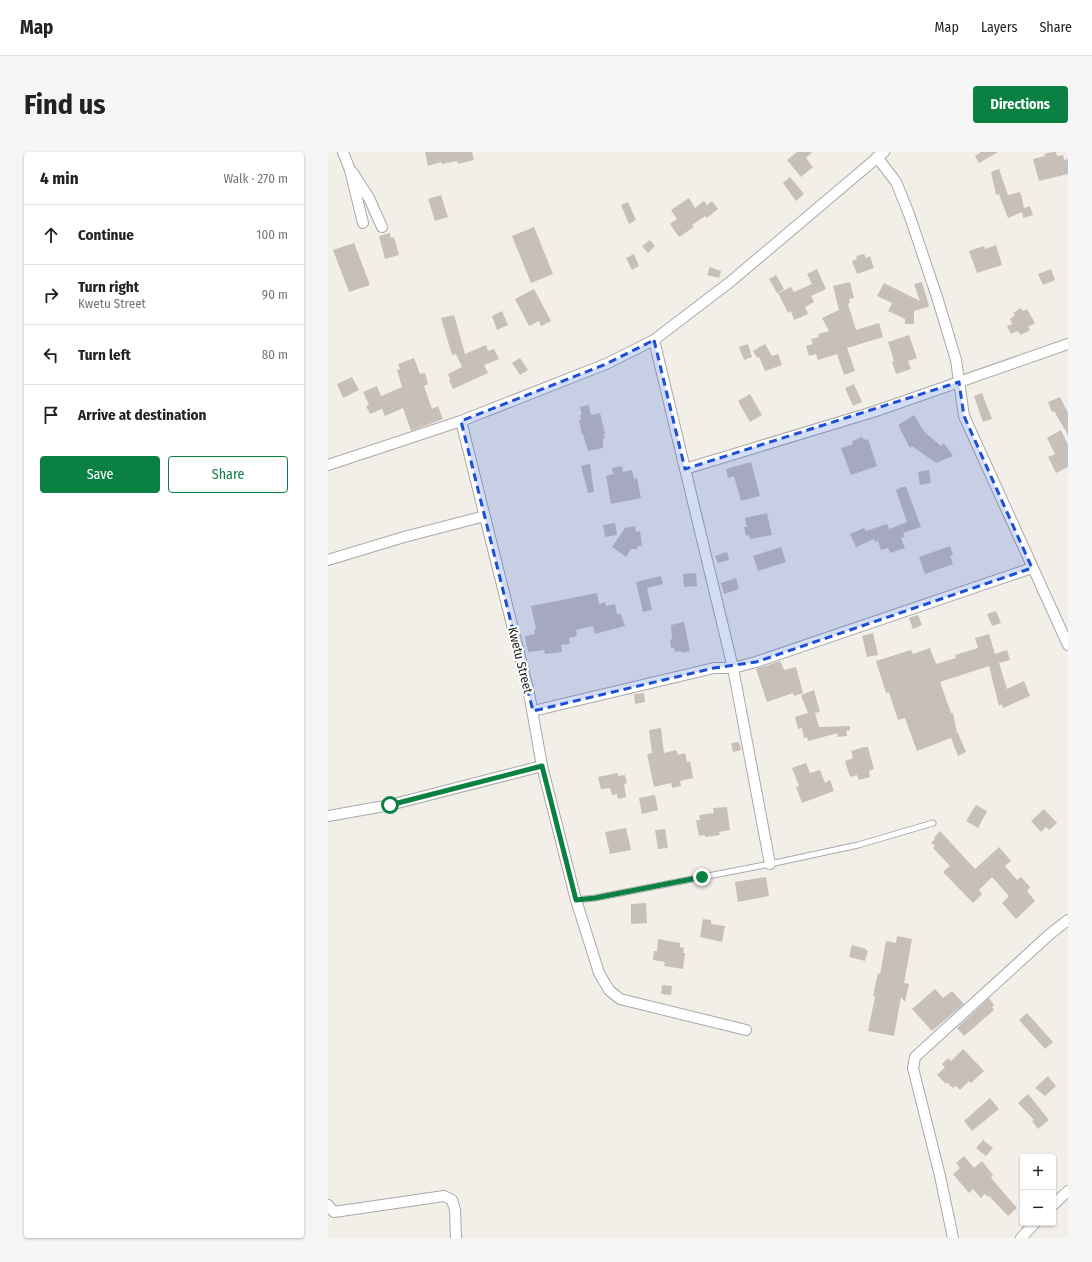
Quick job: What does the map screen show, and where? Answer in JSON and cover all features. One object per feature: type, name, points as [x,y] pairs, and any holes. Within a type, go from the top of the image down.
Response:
[{"type":"street","points":[[343,152],[350,170],[363,223]]},
{"type":"street","points":[[328,465],[462,421],[606,364],[654,340],[730,282],[881,155],[896,182],[909,214],[940,304],[956,360],[964,416],[1068,645]]},
{"type":"street","points":[[350,170],[369,198],[382,228]]},
{"type":"street","points":[[654,340],[733,668],[770,864]]},
{"type":"street","points":[[685,469],[876,411],[1068,344]]},
{"type":"street","name":"Kwetu Street","points":[[462,421],[529,692],[542,766],[576,900],[599,973],[609,990],[620,999],[746,1030]]},
{"type":"street","points":[[328,560],[404,537],[485,516]]},
{"type":"street","points":[[533,711],[714,668],[733,668],[756,662],[1032,568]]},
{"type":"street","points":[[328,816],[390,805],[542,766]]},
{"type":"street","points":[[953,1238],[940,1176],[913,1068],[916,1057],[1050,934],[1068,920]]},
{"type":"street","points":[[1056,1202],[1068,1191]]},
{"type":"street","points":[[328,1205],[334,1212],[444,1196],[452,1200],[454,1205],[456,1238]]},
{"type":"street","points":[[1021,1238],[1032,1226]]},
{"type":"lane","points":[[576,900],[595,898],[770,864],[858,845],[933,823]]},
{"type":"highlighted area","points":[[654,340],[685,469],[959,382],[964,416],[1032,568],[756,662],[714,668],[533,711],[461,421],[606,364]]},
{"type":"building","points":[[425,152],[472,152],[474,160],[458,164],[457,161],[442,164],[441,162],[428,166]]},
{"type":"building","points":[[797,152],[812,152],[806,158],[813,167],[801,177],[787,160]]},
{"type":"building","points":[[981,152],[998,152],[979,163],[975,156]]},
{"type":"building","points":[[1056,152],[1057,156],[1063,155],[1064,160],[1068,159],[1068,174],[1039,181],[1033,159]]},
{"type":"building","points":[[999,169],[1008,195],[1020,192],[1024,208],[1030,206],[1033,215],[1023,218],[1022,212],[1008,218],[999,194],[996,195],[991,172]]},
{"type":"building","points":[[790,177],[804,194],[796,201],[783,183]]},
{"type":"building","points":[[441,195],[448,217],[435,221],[428,199]]},
{"type":"building","points":[[689,198],[695,208],[704,201],[707,205],[712,201],[718,209],[707,218],[705,216],[692,225],[694,227],[679,237],[670,224],[677,219],[671,210]]},
{"type":"building","points":[[628,202],[636,220],[629,224],[621,205]]},
{"type":"building","points":[[534,227],[553,274],[531,283],[512,236]]},
{"type":"building","points":[[390,233],[391,238],[394,237],[399,255],[385,259],[379,236]]},
{"type":"building","points":[[650,240],[655,246],[648,253],[642,246]]},
{"type":"building","points":[[354,243],[370,285],[349,292],[333,250]]},
{"type":"building","points":[[996,245],[1002,265],[977,273],[969,251],[984,246],[985,249]]},
{"type":"building","points":[[634,254],[639,266],[632,270],[626,258]]},
{"type":"building","points":[[864,254],[866,258],[870,256],[874,268],[857,274],[852,261],[857,259],[856,256]]},
{"type":"building","points":[[710,267],[721,271],[719,278],[707,275]]},
{"type":"building","points":[[817,269],[826,289],[811,296],[814,302],[805,307],[808,314],[794,320],[791,311],[788,313],[778,293],[791,287],[794,292],[812,284],[807,274]]},
{"type":"building","points":[[1051,269],[1055,280],[1043,285],[1038,274]]},
{"type":"building","points":[[776,275],[784,289],[777,293],[769,279]]},
{"type":"building","points":[[850,282],[854,298],[849,299],[850,303],[848,304],[856,330],[879,323],[883,337],[847,348],[855,371],[844,375],[837,354],[818,360],[816,354],[809,356],[806,346],[813,344],[811,339],[819,337],[818,334],[829,331],[822,318],[839,310],[833,286]]},
{"type":"building","points":[[922,282],[929,306],[931,306],[914,311],[914,324],[905,324],[905,319],[888,311],[892,303],[877,296],[884,283],[920,301],[914,284]]},
{"type":"building","points":[[534,289],[551,321],[541,326],[539,321],[529,326],[515,299]]},
{"type":"building","points":[[1021,308],[1023,311],[1027,309],[1035,323],[1028,327],[1030,330],[1021,335],[1017,331],[1011,334],[1007,326],[1012,324],[1010,319],[1015,315],[1013,313]]},
{"type":"building","points":[[502,311],[508,325],[497,330],[492,316]]},
{"type":"building","points":[[454,315],[465,354],[486,345],[488,351],[494,349],[499,359],[484,365],[488,373],[453,389],[448,374],[462,367],[456,354],[452,355],[441,318]]},
{"type":"building","points":[[909,335],[917,358],[908,361],[911,369],[896,374],[892,362],[894,361],[888,342]]},
{"type":"building","points":[[748,344],[752,357],[744,360],[739,347]]},
{"type":"building","points":[[765,344],[772,356],[778,354],[782,365],[765,371],[759,357],[757,358],[753,351]]},
{"type":"building","points":[[414,358],[420,374],[425,373],[428,384],[424,386],[432,409],[438,406],[443,419],[411,431],[403,408],[385,416],[382,409],[370,414],[366,406],[369,405],[363,392],[377,386],[381,396],[402,387],[397,370],[400,369],[398,364]]},
{"type":"building","points":[[520,358],[528,370],[520,375],[512,363]]},
{"type":"building","points":[[352,377],[359,390],[343,398],[337,384]]},
{"type":"building","points":[[854,384],[862,402],[853,406],[845,388]]},
{"type":"building","points":[[982,393],[992,419],[983,422],[974,396]]},
{"type":"building","points":[[750,394],[762,415],[750,422],[738,401]]},
{"type":"building","points":[[1060,397],[1068,413],[1068,435],[1054,411],[1052,412],[1048,402]]},
{"type":"building","points":[[589,405],[591,415],[600,413],[605,438],[603,439],[603,448],[588,451],[579,421],[581,420],[580,415],[582,415],[580,407]]},
{"type":"building","points":[[914,415],[923,430],[941,446],[944,443],[953,456],[936,463],[912,446],[910,448],[898,425]]},
{"type":"building","points":[[1061,430],[1068,445],[1068,467],[1056,473],[1048,457],[1055,454],[1047,438]]},
{"type":"building","points":[[862,437],[864,440],[868,439],[877,466],[851,475],[841,448],[853,444],[852,441]]},
{"type":"building","points":[[751,462],[760,496],[741,501],[734,476],[728,478],[726,469]]},
{"type":"building","points":[[590,464],[594,492],[588,493],[581,466]]},
{"type":"building","points":[[622,466],[623,472],[632,470],[634,479],[637,478],[641,498],[611,504],[606,476],[613,474],[612,468]]},
{"type":"building","points":[[929,470],[931,483],[920,485],[918,472]]},
{"type":"building","points":[[906,487],[921,527],[903,533],[905,537],[901,538],[905,548],[890,553],[888,548],[881,550],[878,541],[875,542],[874,539],[856,547],[850,534],[864,528],[866,531],[887,524],[889,529],[907,522],[896,490]]},
{"type":"building","points":[[767,513],[772,535],[750,539],[749,535],[746,536],[744,527],[747,527],[745,518]]},
{"type":"building","points":[[615,523],[617,535],[605,537],[603,525]]},
{"type":"building","points":[[635,526],[636,532],[640,531],[642,546],[638,546],[637,549],[631,549],[626,557],[612,547],[625,528]]},
{"type":"building","points":[[950,546],[953,555],[950,556],[953,564],[925,574],[919,557]]},
{"type":"building","points":[[781,547],[786,562],[758,571],[753,556]]},
{"type":"building","points":[[727,552],[729,560],[718,563],[715,556]]},
{"type":"building","points":[[696,573],[697,586],[684,587],[683,574]]},
{"type":"building","points":[[661,576],[663,584],[647,588],[652,610],[643,612],[636,582]]},
{"type":"building","points":[[736,578],[739,589],[724,594],[721,583]]},
{"type":"building","points":[[597,593],[599,604],[605,602],[606,606],[615,604],[617,614],[621,614],[625,626],[595,634],[593,626],[576,630],[577,636],[569,638],[570,644],[561,645],[562,652],[545,654],[544,650],[528,652],[525,636],[535,634],[534,629],[536,629],[531,606]]},
{"type":"building","points":[[996,611],[1001,623],[992,626],[987,614]]},
{"type":"building","points":[[918,615],[922,625],[913,629],[909,618]]},
{"type":"building","points":[[684,622],[690,651],[681,653],[681,651],[675,652],[674,648],[671,648],[671,625]]},
{"type":"building","points":[[873,633],[878,655],[867,657],[862,636]]},
{"type":"building","points":[[989,634],[995,654],[1007,650],[1010,660],[999,663],[1007,689],[1024,681],[1030,696],[1003,708],[1002,704],[999,706],[989,666],[940,682],[951,713],[953,713],[957,733],[966,752],[958,756],[951,738],[917,751],[905,718],[898,720],[889,692],[886,693],[876,661],[911,650],[913,654],[930,648],[936,664],[956,658],[955,655],[978,648],[975,638]]},
{"type":"building","points":[[780,661],[784,670],[796,667],[803,693],[794,696],[793,693],[767,702],[756,669]]},
{"type":"building","points":[[814,690],[820,712],[815,713],[819,727],[850,726],[850,730],[846,731],[847,736],[837,737],[838,733],[808,741],[807,737],[804,738],[802,728],[798,729],[795,717],[808,713],[801,695]]},
{"type":"building","points":[[644,693],[645,702],[635,704],[634,694]]},
{"type":"building","points":[[661,728],[664,753],[676,750],[678,755],[685,753],[687,762],[690,761],[693,778],[680,781],[681,786],[672,788],[671,783],[654,787],[647,754],[652,753],[649,730]]},
{"type":"building","points":[[739,742],[741,750],[733,752],[731,743]]},
{"type":"building","points":[[868,747],[874,769],[869,771],[870,777],[859,780],[857,775],[850,777],[845,761],[853,758],[851,751]]},
{"type":"building","points":[[806,763],[810,773],[820,770],[825,783],[830,780],[834,791],[802,803],[796,787],[799,786],[792,768]]},
{"type":"building","points":[[618,773],[618,776],[625,775],[627,783],[624,784],[626,797],[618,799],[617,794],[612,795],[610,788],[601,789],[598,777]]},
{"type":"building","points":[[655,795],[658,810],[642,814],[639,798]]},
{"type":"building","points":[[976,805],[987,811],[978,828],[966,821]]},
{"type":"building","points":[[727,807],[730,830],[719,832],[720,835],[705,837],[705,835],[699,836],[696,820],[700,820],[699,815],[714,813],[713,808]]},
{"type":"building","points":[[1044,809],[1057,823],[1049,830],[1046,827],[1041,832],[1031,821]]},
{"type":"building","points":[[626,828],[631,850],[610,854],[605,832]]},
{"type":"building","points":[[665,829],[668,848],[658,849],[655,830]]},
{"type":"building","points":[[940,831],[975,869],[999,847],[1011,861],[1005,866],[1017,880],[1021,877],[1030,887],[1027,891],[1035,901],[1016,919],[1002,903],[1009,896],[992,877],[979,890],[982,894],[973,903],[943,872],[950,866],[933,848],[935,846],[931,843]]},
{"type":"building","points":[[766,877],[769,896],[738,902],[735,882]]},
{"type":"building","points":[[646,903],[647,923],[631,924],[631,904]]},
{"type":"building","points":[[703,919],[711,920],[711,924],[725,926],[722,942],[700,937]]},
{"type":"building","points":[[897,936],[912,939],[904,983],[909,984],[905,1002],[901,997],[894,1036],[868,1031],[875,997],[873,996],[878,973],[880,974],[886,941],[896,943]]},
{"type":"building","points":[[658,939],[680,943],[680,947],[684,948],[683,953],[685,953],[683,969],[664,966],[665,962],[653,960],[654,951],[657,951]]},
{"type":"building","points":[[852,945],[868,951],[865,961],[849,957]]},
{"type":"building","points":[[662,985],[672,986],[671,995],[661,994]]},
{"type":"building","points":[[935,989],[943,998],[952,991],[964,1004],[932,1031],[912,1009]]},
{"type":"building","points":[[989,998],[994,1005],[992,1007],[994,1010],[964,1036],[957,1028]]},
{"type":"building","points":[[1027,1013],[1053,1042],[1045,1049],[1019,1020]]},
{"type":"building","points":[[963,1049],[984,1071],[971,1083],[969,1081],[960,1090],[956,1086],[953,1088],[947,1082],[946,1084],[937,1075],[945,1067],[942,1064],[948,1058],[951,1061]]},
{"type":"building","points":[[1048,1076],[1056,1086],[1045,1096],[1035,1088]]},
{"type":"building","points":[[1028,1094],[1049,1120],[1038,1129],[1032,1121],[1034,1120],[1018,1103]]},
{"type":"building","points":[[990,1098],[999,1109],[972,1131],[964,1121]]},
{"type":"building","points":[[983,1140],[993,1148],[986,1156],[976,1148]]},
{"type":"building","points":[[964,1156],[974,1168],[982,1161],[993,1175],[991,1178],[1017,1208],[1008,1216],[989,1196],[988,1197],[985,1194],[981,1198],[973,1189],[969,1193],[953,1174],[960,1168],[956,1163]]},
{"type":"route","points":[[390,805],[542,766],[576,900],[595,898],[702,877]]}]
